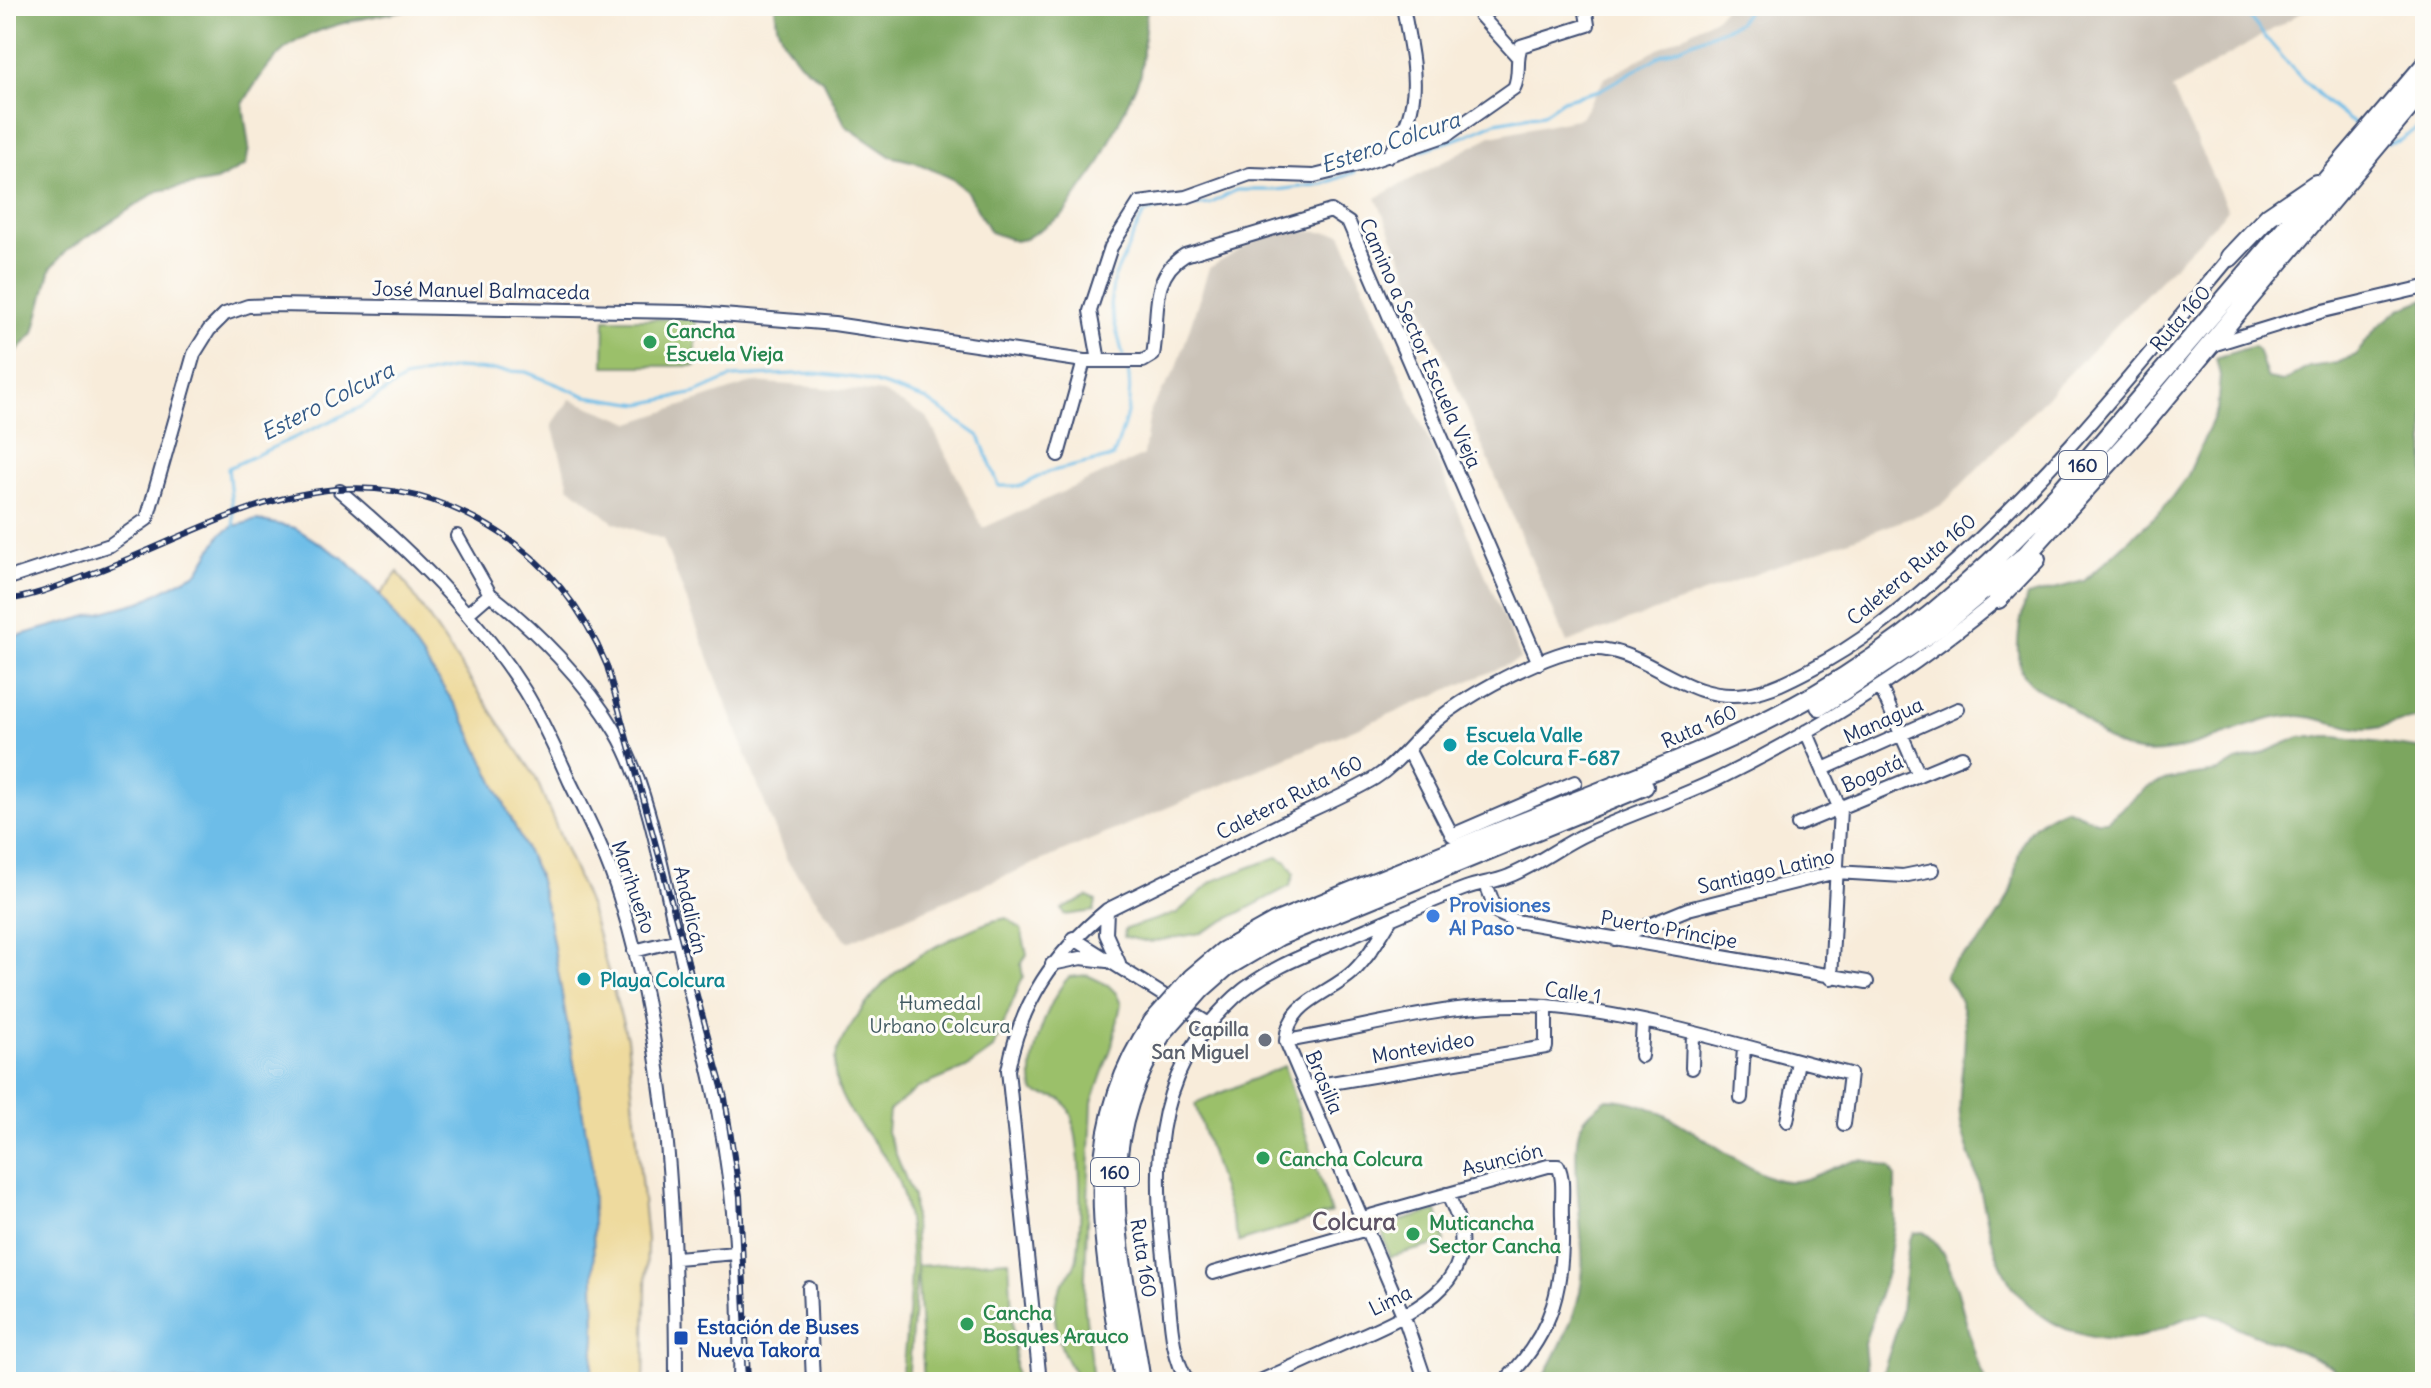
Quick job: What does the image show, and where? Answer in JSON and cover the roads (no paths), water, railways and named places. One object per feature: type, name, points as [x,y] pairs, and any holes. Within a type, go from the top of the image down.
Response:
[{"type":"highway","name":"Ruta 160","points":[[1202,982],[1279,936],[1567,820],[1792,721],[1882,668],[1949,620],[2026,555],[2209,346],[2381,128],[2425,65]]},
{"type":"highway","name":"Ruta 160","points":[[2381,128],[2425,88]]},
{"type":"highway","name":"Ruta 160","points":[[1129,1382],[1114,1177],[1128,1103],[1158,1028],[1202,982],[1224,951],[1256,931],[1732,736],[1807,699],[1883,650],[1975,578],[2032,522],[2338,169],[2368,144]]},
{"type":"highway","points":[[2230,257],[2269,216],[2338,169]]},
{"type":"highway","points":[[1998,599],[2031,564],[2068,510]]},
{"type":"street","points":[[1388,156],[1408,124],[1413,106],[1413,77],[1403,6]]},
{"type":"street","points":[[1498,6],[1480,15],[1517,56]]},
{"type":"street","points":[[1099,361],[1090,311],[1111,247],[1139,203],[1186,197],[1250,174],[1314,176],[1388,156],[1447,135],[1514,88],[1519,78],[1517,56],[1521,46],[1588,25],[1585,6]]},
{"type":"street","name":"Camino a Sector Escuela Vieja","points":[[1143,361],[1153,355],[1161,281],[1179,259],[1320,212],[1341,215],[1349,223],[1539,663]]},
{"type":"street","name":"Caletera Ruta 160","points":[[1040,1382],[1008,1070],[1023,1014],[1052,964],[1073,938],[1107,910],[1361,785],[1386,770],[1449,711],[1539,663],[1573,650],[1610,649],[1644,660],[1696,690],[1734,695],[1782,683],[1843,651],[1901,610],[2017,503],[2101,411],[2230,257]]},
{"type":"street","points":[[2209,346],[2323,311],[2425,287]]},
{"type":"street","name":"José Manuel Balmaceda","points":[[6,579],[110,545],[147,519],[194,354],[216,321],[248,306],[684,312],[834,324],[1084,361],[1143,361]]},
{"type":"street","points":[[1058,455],[1084,361]]},
{"type":"street","name":"Marihueño","points":[[340,491],[394,538],[467,614],[524,690],[544,726],[620,896],[659,1063],[676,1258],[676,1382]]},
{"type":"street","name":"Andalicán","points":[[457,536],[490,594],[549,646],[615,730],[649,820],[717,1104],[736,1253],[740,1382]]},
{"type":"street","points":[[467,614],[490,594]]},
{"type":"street","points":[[1188,1382],[1179,1366],[1174,1341],[1156,1167],[1169,1100],[1209,1024],[1237,995],[1269,973],[1391,919],[1534,864],[1585,835],[1719,778],[1881,688],[1923,660],[1998,599]]},
{"type":"street","points":[[1881,688],[1919,775]]},
{"type":"street","name":"Managua","points":[[1823,769],[1958,709]]},
{"type":"street","points":[[1806,731],[1840,809],[1831,978]]},
{"type":"street","points":[[1408,749],[1452,835],[1575,782]]},
{"type":"street","name":"Bogotá","points":[[1798,825],[1962,757]]},
{"type":"street","name":"Santiago Latino","points":[[1612,940],[1688,909],[1836,872],[1903,876],[1933,870]]},
{"type":"street","name":"Puerto Príncipe","points":[[1486,884],[1492,902],[1503,916],[1612,940],[1867,982]]},
{"type":"street","points":[[1107,910],[1108,942],[1121,965]]},
{"type":"street","name":"Brasilia","points":[[1391,919],[1355,970],[1297,1011],[1288,1027],[1286,1041],[1404,1317],[1426,1382]]},
{"type":"street","points":[[1073,938],[1121,965],[1209,1024]]},
{"type":"street","points":[[634,951],[678,940]]},
{"type":"street","points":[[1052,964],[1081,958],[1121,965]]},
{"type":"street","name":"Calle 1","points":[[1286,1041],[1435,1011],[1546,1006],[1693,1033],[1850,1074],[1844,1124]]},
{"type":"street","name":"Montevideo","points":[[1307,1087],[1546,1047],[1546,1006]]},
{"type":"street","points":[[1641,1056],[1643,1022]]},
{"type":"street","points":[[1692,1068],[1693,1033]]},
{"type":"street","points":[[1741,1098],[1744,1046]]},
{"type":"street","points":[[1787,1121],[1798,1061]]},
{"type":"street","name":"Asunción","points":[[1213,1273],[1447,1194],[1558,1166],[1563,1242],[1559,1295],[1534,1346],[1504,1382]]},
{"type":"street","name":"Lima","points":[[1258,1382],[1404,1317],[1433,1299],[1448,1281],[1457,1260],[1459,1226],[1447,1194]]},
{"type":"street","points":[[676,1258],[736,1253]]},
{"type":"street","points":[[809,1288],[813,1382]]},
{"type":"water","points":[[257,520],[295,528],[346,560],[380,595],[462,715],[537,873],[549,920],[592,1167],[595,1338],[591,1382],[6,1382],[6,639],[143,601],[198,572],[221,534],[234,526]]},
{"type":"waterway","name":"Estero Colcura","points":[[1419,151],[1496,122],[1543,114],[1563,100],[1600,90],[1663,54],[1738,23],[1751,6]]},
{"type":"waterway","name":"Estero Colcura","points":[[2240,6],[2312,89],[2363,129]]},
{"type":"waterway","name":"Estero Colcura","points":[[2387,143],[2399,141],[2425,122]]},
{"type":"waterway","name":"Estero Colcura","points":[[1123,355],[1110,305],[1114,278],[1143,215],[1155,209],[1210,204],[1236,190],[1277,190],[1323,184],[1355,172]]},
{"type":"waterway","name":"Estero Colcura","points":[[234,526],[228,468],[361,407],[404,379],[455,368],[526,372],[586,396],[641,404],[696,393],[732,377],[815,373],[864,379],[927,400],[979,436],[999,486],[1021,486],[1048,472],[1113,457],[1129,401],[1127,366]]},
{"type":"railway","points":[[6,600],[39,593],[71,581],[235,514],[281,499],[328,490],[376,489],[426,498],[500,533],[520,547],[555,581],[584,621],[607,666],[725,1098],[740,1196],[748,1382]]},
{"type":"place","name":"Cancha Escuela Vieja","points":[[650,342]]},
{"type":"place","name":"Escuela Valle de Colcura F-687","points":[[1450,745]]},
{"type":"place","name":"Provisiones Al Paso","points":[[1433,916]]},
{"type":"place","name":"Playa Colcura","points":[[584,979]]},
{"type":"place","name":"Capilla San Miguel","points":[[1265,1040]]},
{"type":"place","name":"Cancha Colcura","points":[[1263,1158]]},
{"type":"place","name":"Muticancha Sector Cancha","points":[[1413,1234]]},
{"type":"place","name":"Cancha Bosques Arauco","points":[[967,1324]]},
{"type":"place","name":"Estación de Buses Nueva Takora","points":[[681,1338]]},
{"type":"district","name":"Colcura","points":[[1354,1221]]},
{"type":"park label","name":"Humedal Urbano Colcura","points":[[940,1014]]}]
